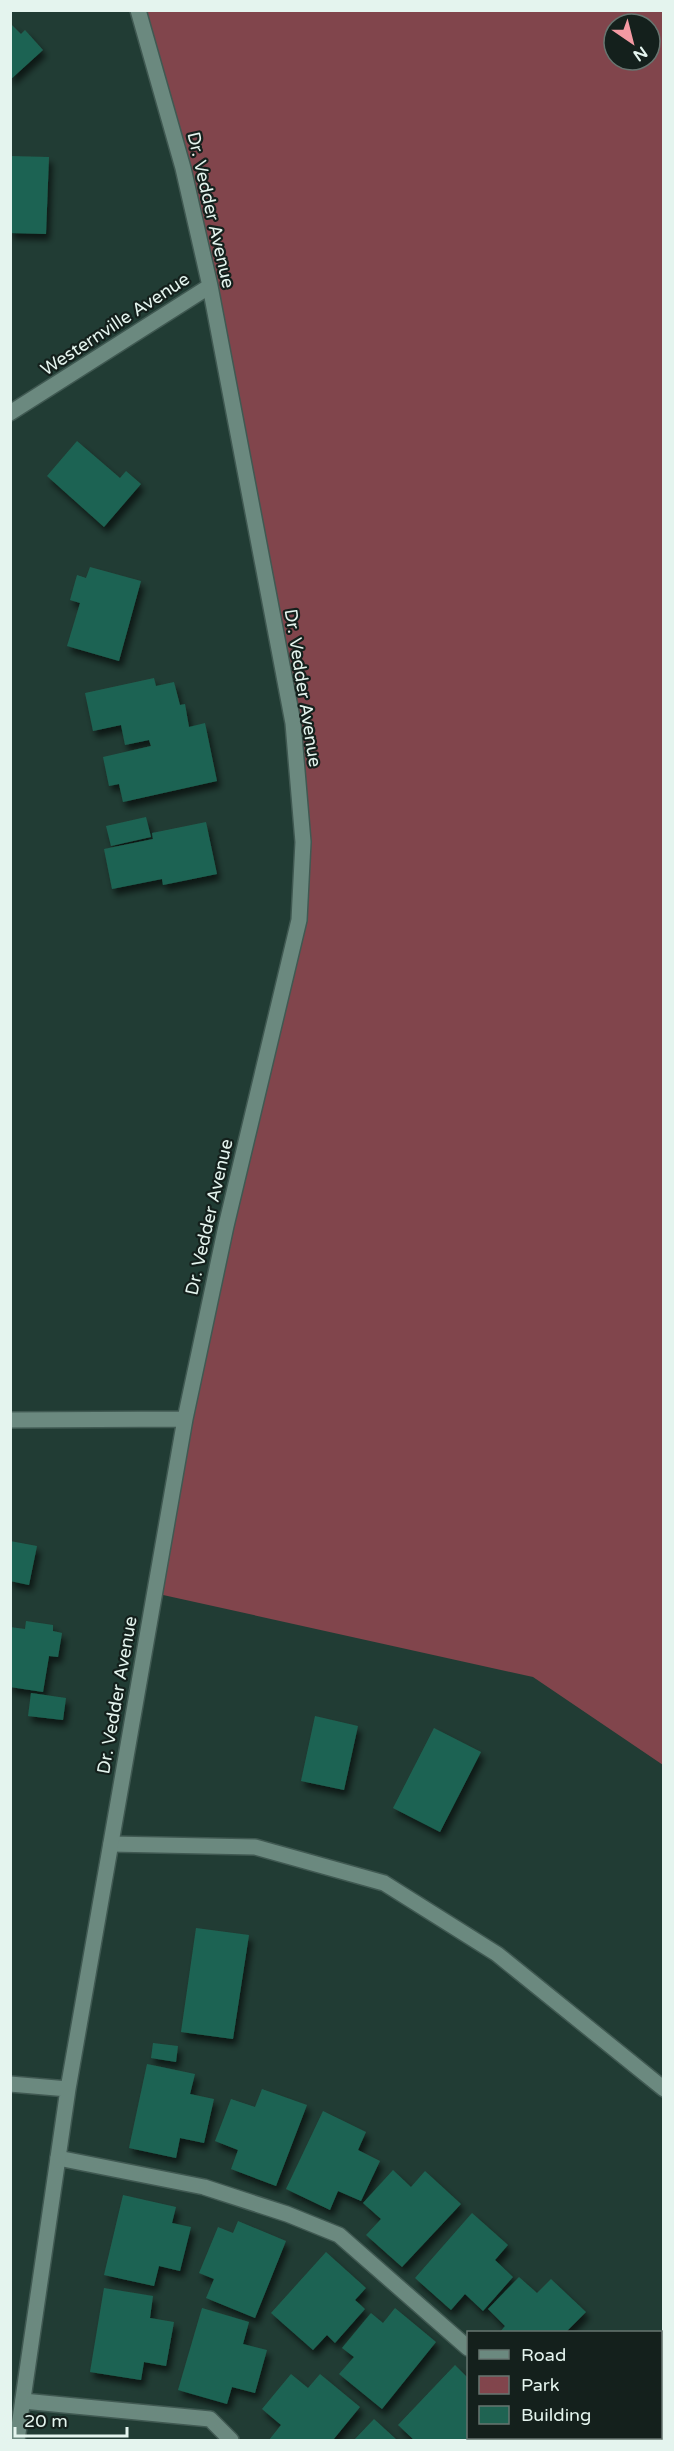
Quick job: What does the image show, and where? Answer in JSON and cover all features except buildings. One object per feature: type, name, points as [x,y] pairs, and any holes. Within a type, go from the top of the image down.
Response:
[{"type":"street","name":"Dr. Vedder Avenue","points":[[17,2440],[68,2089],[184,1419],[226,1226],[299,920],[303,842],[293,723],[210,286],[183,168],[138,10]]},
{"type":"street","name":"Westernville Avenue","points":[[10,413],[210,286]]},
{"type":"street","points":[[10,1420],[184,1419]]},
{"type":"street","points":[[111,1844],[255,1848],[384,1883],[497,1954],[663,2089]]},
{"type":"street","points":[[10,2084],[68,2089]]},
{"type":"street","points":[[58,2158],[204,2187],[287,2214],[339,2235],[467,2347]]},
{"type":"street","points":[[23,2401],[210,2419],[231,2440]]},
{"type":"green space","points":[[138,11],[663,11],[663,1765],[533,1677],[154,1593],[299,920],[293,723],[210,286]]}]
